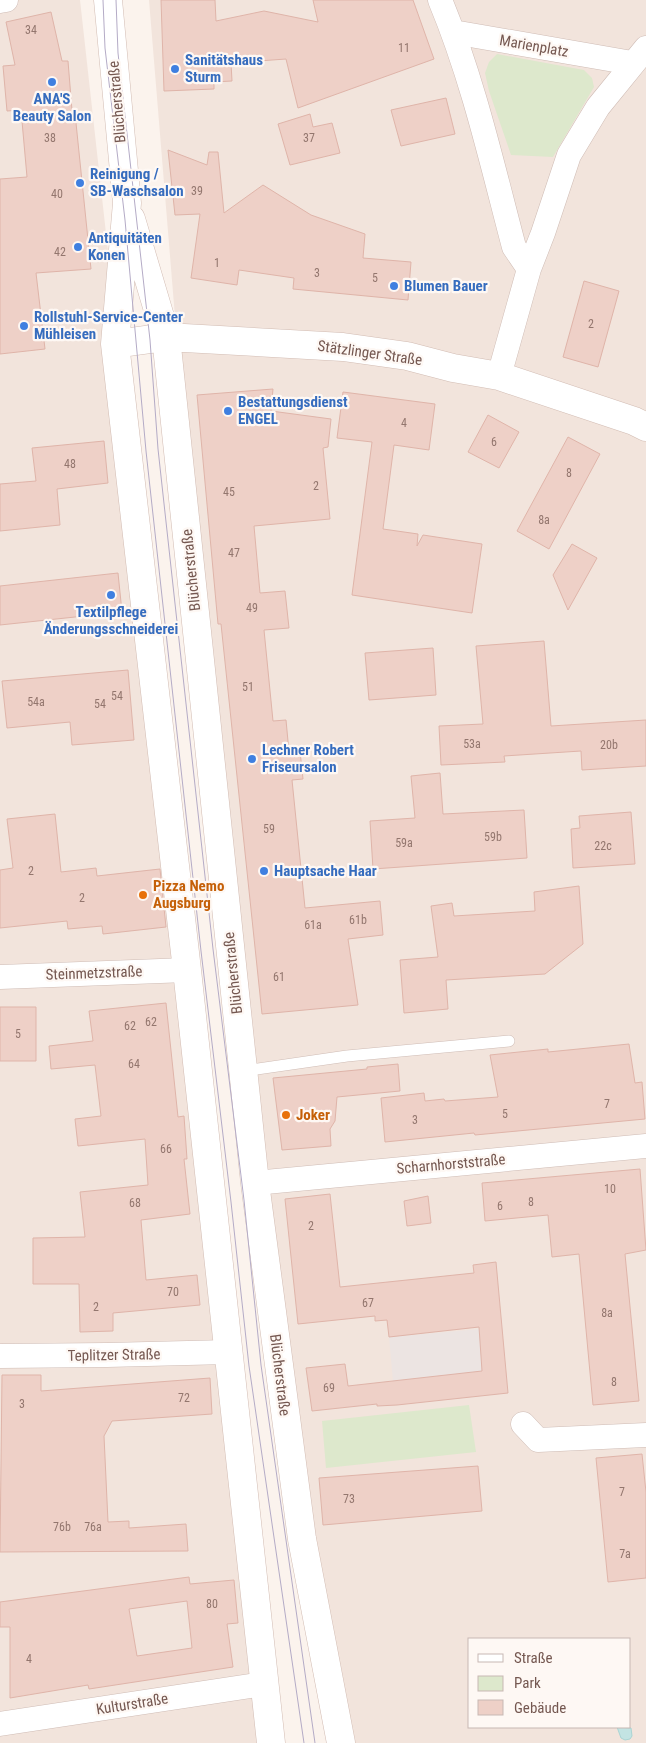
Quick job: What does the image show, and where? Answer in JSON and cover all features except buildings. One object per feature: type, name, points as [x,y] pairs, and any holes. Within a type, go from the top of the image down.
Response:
[{"type":"street","points":[[0,1],[6,0]]},
{"type":"street","name":"Blücherstraße","points":[[108,0],[127,203],[115,344],[187,970],[271,1743]]},
{"type":"street","points":[[440,0],[468,77],[514,246],[529,269]]},
{"type":"street","name":"Marienplatz","points":[[453,32],[639,56]]},
{"type":"street","name":"Marienplatz","points":[[498,376],[529,269],[569,155],[598,107],[639,56]]},
{"type":"street","name":"Blücherstraße","points":[[127,203],[166,337],[255,1183],[302,1539],[341,1743]]},
{"type":"street","name":"Stätzlinger Straße","points":[[115,344],[166,337],[343,347],[407,356],[453,368],[498,376],[634,421],[646,427]]},
{"type":"street","name":"Steinmetzstraße","points":[[0,977],[187,970]]},
{"type":"street","name":"Scharnhorststraße","points":[[255,1183],[646,1146]]},
{"type":"street","name":"Teplitzer Straße","points":[[0,1356],[228,1352]]},
{"type":"street","points":[[523,1424],[538,1440],[646,1435]]},
{"type":"street","name":"Kulturstraße","points":[[0,1724],[264,1684]]},
{"type":"lane","points":[[244,1071],[347,1056],[509,1041]]},
{"type":"shaded area","points":[[0,0],[80,0],[280,1743],[0,1743]]},
{"type":"shaded area","points":[[149,0],[646,0],[646,1743],[333,1743],[294,1450],[182,402]]},
{"type":"shaded area","points":[[480,1329],[485,1394],[395,1404],[389,1337]]},
{"type":"green space","points":[[497,54],[584,70],[592,78],[594,87],[553,157],[511,155],[489,91],[485,73],[489,62]]},
{"type":"green space","points":[[469,1405],[476,1452],[326,1468],[322,1421]]},
{"type":"water","points":[[617,1728],[631,1728],[632,1736],[630,1739],[625,1740],[621,1738]]},
{"type":"tram line","points":[[103,0],[105,48],[125,220],[146,451],[201,951],[249,1366],[304,1743]]},
{"type":"tram line","points":[[116,0],[118,53],[150,340],[158,449],[213,949],[244,1200],[261,1365],[315,1743]]},
{"type":"place","name":"Sanitätshaus Sturm","points":[[175,69]]},
{"type":"place","name":"ANA'S Beauty Salon","points":[[52,82]]},
{"type":"place","name":"Reinigung / SB-Waschsalon","points":[[80,183]]},
{"type":"place","name":"Antiquitäten Konen","points":[[78,247]]},
{"type":"place","name":"Blumen Bauer","points":[[394,286]]},
{"type":"place","name":"Rollstuhl-Service-Center Mühleisen","points":[[24,326]]},
{"type":"place","name":"Bestattungsdienst ENGEL","points":[[228,411]]},
{"type":"place","name":"Textilpflege Änderungsschneiderei","points":[[111,595]]},
{"type":"place","name":"Lechner Robert Friseursalon","points":[[252,759]]},
{"type":"place","name":"Hauptsache Haar","points":[[264,871]]},
{"type":"place","name":"Pizza Nemo Augsburg","points":[[143,895]]},
{"type":"place","name":"Joker","points":[[286,1115]]}]
